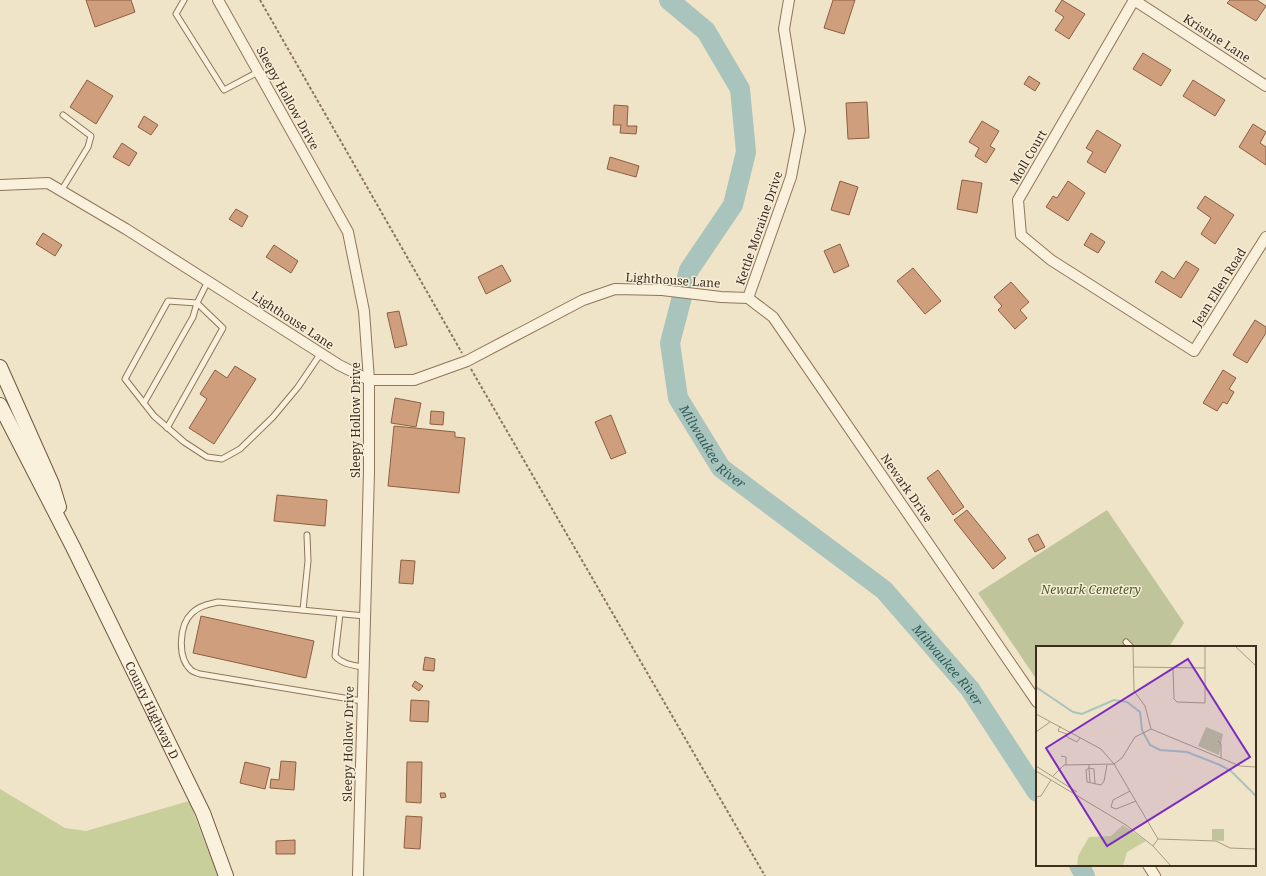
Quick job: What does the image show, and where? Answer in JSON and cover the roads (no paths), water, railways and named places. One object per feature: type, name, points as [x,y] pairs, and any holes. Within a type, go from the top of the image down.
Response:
[{"type":"main road","name":"County Highway D","points":[[0,367],[52,484],[72,547]]},
{"type":"main road","name":"County Highway D","points":[[0,405],[72,547],[203,813],[226,876]]},
{"type":"street","name":"Sleepy Hollow Drive","points":[[218,0],[348,232],[364,311],[369,380],[369,472],[358,876]]},
{"type":"street","name":"Kettle Moraine Drive","points":[[748,298],[791,177],[800,130],[784,29],[789,0]]},
{"type":"street","name":"Kristine Lane","points":[[1134,0],[1266,86]]},
{"type":"street","name":"Moll Court","points":[[1134,0],[1018,200],[1021,235],[1050,260],[1194,351]]},
{"type":"street","name":"Lighthouse Lane","points":[[0,185],[48,184],[126,229],[339,365],[369,380],[414,380],[467,361],[584,300],[615,289],[662,290],[748,298]]},
{"type":"street","name":"Jean Ellen Road","points":[[1194,351],[1266,237]]},
{"type":"street","name":"Newark Drive","points":[[748,298],[773,317],[1036,701]]},
{"type":"street","points":[[1149,866],[1155,876]]},
{"type":"lane","points":[[184,0],[176,14],[224,90],[258,72]]},
{"type":"lane","points":[[61,191],[88,147],[91,136],[62,115]]},
{"type":"lane","points":[[144,403],[193,317],[197,303],[208,281]]},
{"type":"lane","points":[[167,428],[223,328],[197,303],[168,301],[126,379],[154,416],[167,428],[184,442],[207,457],[222,459],[240,449],[273,417],[298,387],[320,353]]},
{"type":"lane","points":[[303,610],[308,561],[307,535]]},
{"type":"lane","points":[[362,701],[200,674],[191,670],[184,660],[180,639],[185,624],[192,613],[206,604],[218,602],[364,616]]},
{"type":"lane","points":[[340,614],[335,656],[344,663],[363,667]]},
{"type":"lane","points":[[1126,642],[1129,646]]},
{"type":"waterway","name":"Milwaukee River","points":[[669,0],[706,31],[740,89],[746,152],[733,205],[689,270],[670,343],[678,398],[721,468],[884,590],[970,689],[1036,790]]},
{"type":"waterway","name":"Milwaukee River","points":[[1080,866],[1085,876]]},
{"type":"park label","name":"Newark Cemetery","points":[[1091,589]]}]
